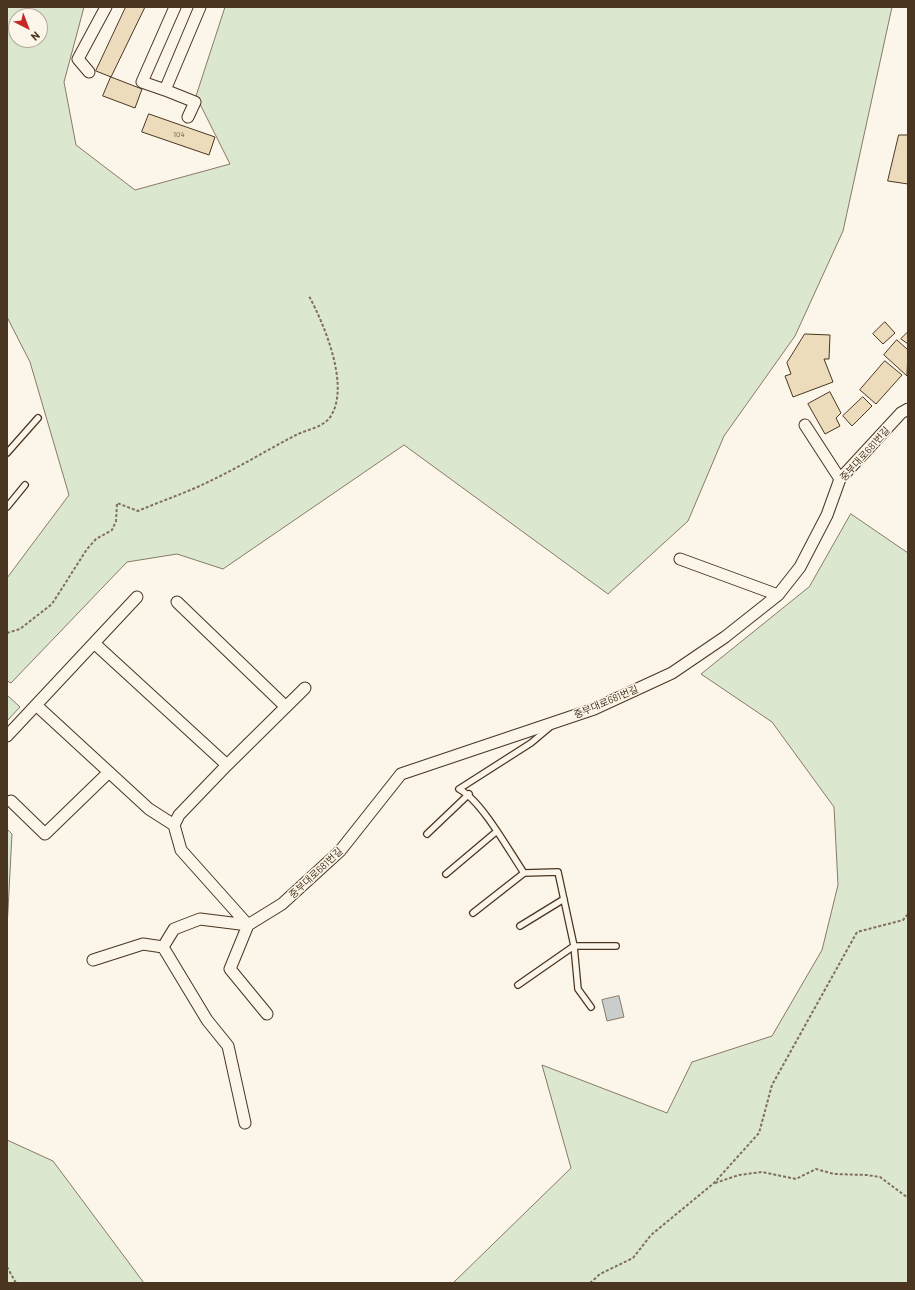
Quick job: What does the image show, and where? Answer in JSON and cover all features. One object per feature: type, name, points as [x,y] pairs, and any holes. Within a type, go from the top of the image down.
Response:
[{"type":"street","points":[[89,72],[78,60],[106,7]]},
{"type":"street","points":[[175,7],[142,82],[195,102],[188,116]]},
{"type":"street","points":[[165,90],[200,7]]},
{"type":"street","name":"중부대로681번길","points":[[248,926],[282,904],[340,851],[401,774],[594,709],[672,672],[725,636],[778,595],[800,567],[826,514],[840,480],[901,413],[908,409]]},
{"type":"street","points":[[805,425],[840,480]]},
{"type":"street","points":[[680,559],[778,595]]},
{"type":"street","points":[[7,736],[137,596]]},
{"type":"street","points":[[177,602],[286,707]]},
{"type":"street","points":[[94,643],[227,765]]},
{"type":"street","points":[[174,825],[179,815],[305,688]]},
{"type":"street","points":[[36,705],[149,809],[174,825],[181,850],[248,926]]},
{"type":"street","points":[[11,801],[45,834],[109,772]]},
{"type":"street","points":[[163,947],[174,929],[200,919],[248,926]]},
{"type":"street","points":[[248,926],[230,969],[267,1014]]},
{"type":"street","points":[[93,960],[143,944],[163,947]]},
{"type":"street","points":[[163,947],[207,1020],[228,1046],[245,1123]]},
{"type":"lane","points":[[7,453],[38,418]]},
{"type":"lane","points":[[7,507],[25,485]]},
{"type":"lane","points":[[524,873],[469,794],[460,789],[531,743],[556,722]]},
{"type":"lane","points":[[427,834],[469,794]]},
{"type":"lane","points":[[446,874],[496,831]]},
{"type":"lane","points":[[473,913],[524,873],[558,872],[574,946],[578,989],[591,1007]]},
{"type":"lane","points":[[520,926],[564,899]]},
{"type":"lane","points":[[518,985],[574,946],[616,946]]},
{"type":"path","points":[[7,634],[20,629],[52,604],[87,549],[96,539],[112,530],[116,521],[117,503],[138,511],[208,483],[298,434],[322,424],[332,414],[337,393],[337,374],[332,347],[320,316],[309,296]]},
{"type":"path","points":[[590,1283],[600,1274],[633,1258],[651,1235],[714,1183],[758,1133],[772,1085],[857,932],[903,920],[908,914]]},
{"type":"path","points":[[714,1183],[739,1175],[762,1172],[796,1179],[816,1169],[834,1174],[880,1177],[908,1198]]},
{"type":"path","points":[[7,1267],[16,1283]]},
{"type":"green space","points":[[7,7],[84,7],[64,82],[76,145],[135,190],[230,164],[196,96],[225,7],[892,7],[843,231],[795,336],[724,436],[688,521],[608,594],[404,445],[223,569],[177,554],[127,562],[11,683],[7,681],[7,578],[69,495],[30,362],[7,317]]},
{"type":"green space","points":[[851,514],[908,553],[908,1283],[453,1283],[571,1168],[542,1065],[667,1113],[692,1062],[772,1036],[822,950],[838,885],[834,807],[772,722],[701,674],[809,587]]},
{"type":"green space","points":[[7,695],[20,707],[7,721]]},
{"type":"green space","points":[[7,829],[12,834],[7,929]]},
{"type":"green space","points":[[7,1140],[53,1161],[144,1283],[7,1283]]},
{"type":"shaded area","points":[[619,996],[624,1017],[607,1021],[602,1000]]},
{"type":"building","points":[[126,7],[145,7],[111,77],[96,71]]},
{"type":"building","points":[[111,77],[142,89],[135,108],[103,96]]},
{"type":"building","points":[[149,114],[215,137],[209,155],[142,132]]},
{"type":"building","points":[[899,135],[908,135],[908,184],[888,181]]},
{"type":"building","points":[[885,322],[895,333],[883,344],[873,334]]},
{"type":"building","points":[[908,332],[908,344],[901,339]]},
{"type":"building","points":[[805,334],[830,335],[829,359],[824,359],[833,382],[793,397],[785,376],[791,374],[787,363]]},
{"type":"building","points":[[897,340],[908,350],[907,376],[884,355]]},
{"type":"building","points":[[885,361],[902,375],[876,404],[860,390]]},
{"type":"building","points":[[830,392],[841,413],[836,418],[840,426],[825,434],[808,404]]},
{"type":"building","points":[[863,397],[872,406],[852,426],[843,416]]}]
